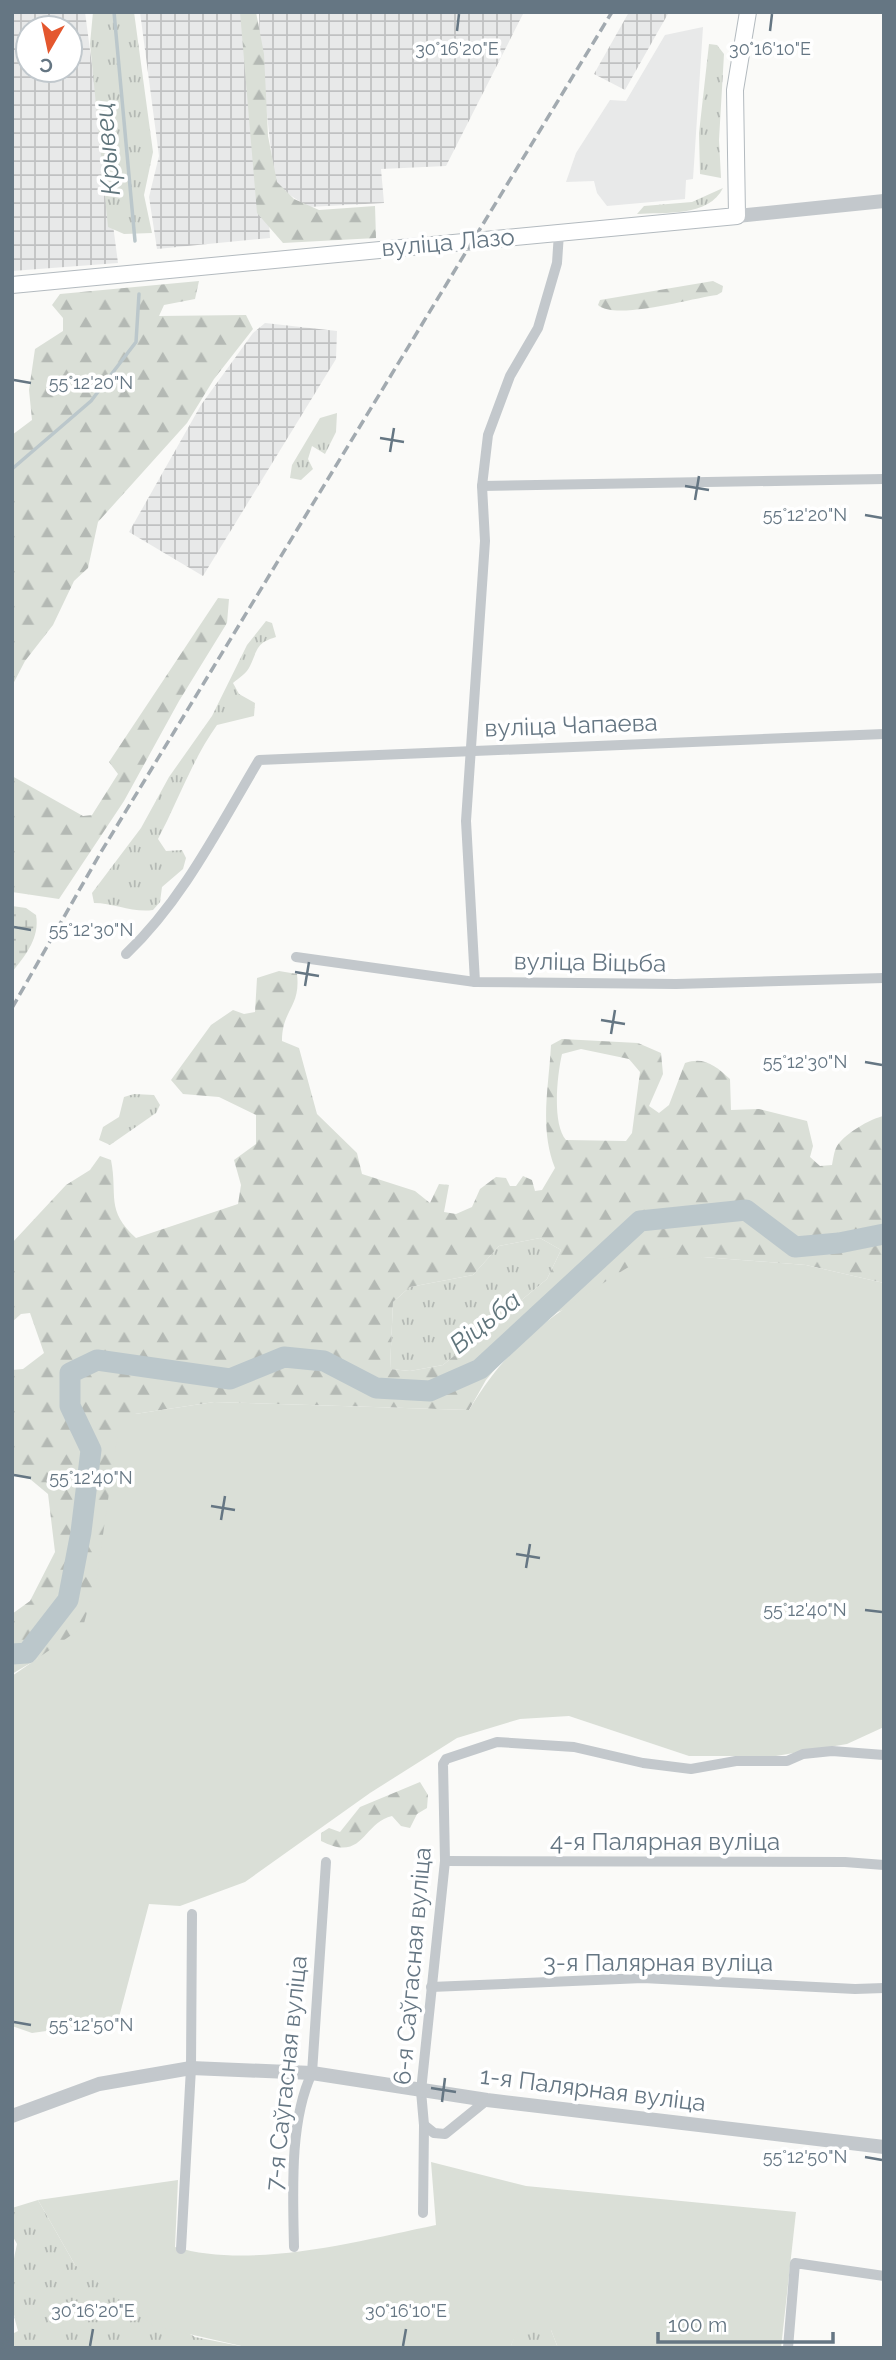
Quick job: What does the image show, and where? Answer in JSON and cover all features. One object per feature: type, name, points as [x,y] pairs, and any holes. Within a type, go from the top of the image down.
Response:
[{"type":"main road","points":[[737,216],[735,90],[748,12]]},
{"type":"main road","name":"вуліца Лазо","points":[[12,285],[737,216]]},
{"type":"street","name":"вуліца Лазо","points":[[737,216],[884,201]]},
{"type":"street","points":[[475,982],[466,821],[485,541],[482,486],[488,435],[510,376],[538,328],[558,263],[559,233]]},
{"type":"street","points":[[482,486],[884,479]]},
{"type":"street","name":"вуліца Чапаева","points":[[126,954],[157,925],[259,760],[884,734]]},
{"type":"street","name":"вуліца Віцьба","points":[[296,957],[475,982],[676,984],[884,978]]},
{"type":"street","name":"6-я Саўгасная вуліца","points":[[423,2213],[425,2126],[421,2091],[445,1861],[443,1764],[456,1754],[497,1742],[573,1747],[643,1763],[691,1769],[736,1760],[787,1761],[803,1754],[832,1751],[884,1755]]},
{"type":"street","name":"4-я Палярная вуліца","points":[[445,1861],[845,1862],[884,1865]]},
{"type":"street","name":"7-я Саўгасная вуліца","points":[[294,2246],[293,2182],[304,2091],[312,2073],[326,1862]]},
{"type":"street","points":[[181,2249],[191,2068],[192,1914]]},
{"type":"street","name":"3-я Палярная вуліца","points":[[431,1987],[643,1978],[855,1989],[884,1987]]},
{"type":"street","name":"1-я Палярная вуліца","points":[[12,2116],[99,2084],[191,2068],[312,2073],[487,2101],[884,2147]]},
{"type":"street","points":[[425,2126],[434,2133],[445,2134],[487,2101]]},
{"type":"street","points":[[788,2348],[795,2263],[884,2276]]},
{"type":"shaded area","points":[[12,12],[85,12],[118,263],[12,271]]},
{"type":"shaded area","points":[[140,12],[256,12],[270,238],[157,249],[149,197],[159,156]]},
{"type":"shaded area","points":[[259,12],[524,12],[446,166],[381,169],[384,203],[308,207],[275,185],[260,54]]},
{"type":"shaded area","points":[[629,12],[669,12],[625,90],[594,74]]},
{"type":"shaded area","points":[[703,27],[693,179],[686,180],[685,199],[607,206],[597,193],[594,181],[566,182],[576,153],[610,100],[626,101],[665,35]]},
{"type":"shaded area","points":[[265,323],[337,331],[336,359],[203,576],[129,532],[201,405],[253,333]]},
{"type":"green space","points":[[93,12],[134,12],[153,152],[144,195],[152,233],[124,234],[108,227],[90,44]]},
{"type":"green space","points":[[240,12],[256,12],[264,54],[268,136],[277,182],[294,199],[319,210],[375,206],[376,238],[283,243],[257,213]]},
{"type":"green space","points":[[709,44],[717,45],[724,54],[719,140],[721,178],[700,174],[699,133]]},
{"type":"green space","points":[[723,188],[708,204],[697,208],[673,213],[637,214],[644,206],[692,202]]},
{"type":"green space","points":[[199,281],[195,299],[164,305],[159,316],[246,315],[253,329],[214,379],[187,423],[98,522],[88,568],[74,581],[53,625],[25,661],[12,686],[12,435],[32,420],[29,390],[35,349],[63,331],[63,318],[52,305],[60,294]]},
{"type":"green space","points":[[713,281],[723,286],[722,292],[717,295],[637,310],[620,311],[598,305],[600,300]]},
{"type":"green space","points":[[337,413],[336,432],[325,454],[312,446],[308,459],[313,469],[301,480],[290,478],[292,465],[320,418]]},
{"type":"green space","points":[[218,598],[229,599],[227,623],[179,701],[124,801],[59,899],[12,892],[12,776],[83,816],[92,815],[118,774],[109,762]]},
{"type":"green space","points":[[266,621],[272,623],[276,637],[261,644],[249,669],[233,683],[239,694],[255,703],[254,716],[217,725],[193,766],[158,839],[166,851],[182,850],[186,858],[183,869],[162,887],[160,902],[153,910],[94,903],[92,893],[141,828],[169,777],[212,716],[247,645]]},
{"type":"green space","points":[[12,906],[26,908],[36,915],[37,923],[31,945],[12,972]]},
{"type":"green space","points":[[279,971],[297,974],[296,994],[285,1022],[282,1041],[299,1048],[317,1114],[357,1153],[362,1174],[415,1191],[430,1203],[439,1184],[449,1185],[444,1212],[456,1214],[472,1207],[480,1189],[496,1177],[506,1178],[510,1186],[516,1186],[523,1176],[532,1180],[535,1191],[542,1190],[555,1168],[546,1122],[551,1045],[562,1039],[638,1043],[661,1053],[663,1074],[649,1106],[659,1113],[669,1105],[685,1063],[698,1061],[709,1064],[730,1079],[731,1110],[759,1109],[807,1121],[813,1146],[810,1157],[820,1166],[832,1165],[836,1148],[850,1133],[884,1116],[884,1283],[806,1265],[703,1257],[558,1312],[511,1350],[486,1380],[469,1410],[214,1402],[135,1414],[141,1597],[12,1674],[12,1614],[30,1601],[55,1552],[48,1494],[30,1479],[12,1475],[12,1370],[23,1369],[44,1353],[30,1313],[21,1314],[12,1322],[12,1243],[66,1185],[90,1170],[100,1156],[111,1160],[116,1211],[136,1238],[238,1204],[241,1185],[234,1160],[256,1144],[256,1115],[219,1097],[183,1094],[171,1080],[211,1025],[233,1010],[244,1014],[255,1012],[257,978]],"holes":[[[581,1049],[629,1059],[640,1072],[632,1133],[626,1141],[566,1140],[562,1133],[557,1112],[562,1054]],[[540,1238],[561,1250],[547,1279],[443,1365],[410,1371],[390,1369],[393,1302],[410,1287],[473,1275],[499,1246]]]},
{"type":"green space","points":[[134,1094],[154,1095],[160,1105],[156,1113],[110,1145],[99,1140],[103,1127],[119,1117],[124,1097]]},
{"type":"green space","points":[[540,1238],[561,1250],[547,1279],[443,1365],[410,1371],[390,1369],[393,1302],[410,1287],[473,1275],[499,1246]]},
{"type":"green space","points":[[703,1257],[806,1265],[884,1283],[884,1727],[847,1744],[776,1756],[689,1756],[569,1716],[520,1719],[457,1738],[370,1793],[245,1882],[180,1906],[149,1904],[118,2021],[32,2033],[12,2026],[12,1676],[83,1627],[97,1576],[118,1431],[135,1414],[214,1402],[469,1410],[495,1372],[522,1342],[571,1304],[641,1262]]},
{"type":"green space","points":[[420,1782],[428,1795],[427,1808],[417,1814],[410,1828],[401,1826],[392,1816],[374,1826],[354,1845],[335,1847],[321,1841],[321,1833],[329,1828],[340,1832],[360,1807]]},
{"type":"green space","points":[[431,2162],[526,2186],[796,2212],[781,2348],[558,2348],[551,2330],[518,2330],[510,2348],[250,2348],[154,2326],[75,2265],[38,2200],[178,2180],[175,2247],[237,2256],[306,2251],[436,2225]]},
{"type":"green space","points":[[38,2200],[75,2265],[195,2337],[250,2348],[12,2348],[12,2334],[18,2331],[12,2299],[17,2244],[12,2235],[12,2208]]},
{"type":"green space","points":[[517,2330],[551,2330],[558,2348],[510,2348]]},
{"type":"waterway","name":"Крывец","points":[[114,12],[135,241]]},
{"type":"waterway","name":"Крывец","points":[[12,469],[91,401],[136,342],[139,294]]},
{"type":"waterway","name":"Віцьба","points":[[12,1654],[27,1653],[68,1600],[81,1532],[91,1450],[70,1406],[70,1373],[97,1360],[230,1379],[284,1357],[324,1361],[376,1388],[430,1391],[480,1369],[640,1221],[746,1210],[795,1247],[839,1243],[884,1234]]},
{"type":"railway","points":[[12,1008],[101,852],[612,12]]}]
